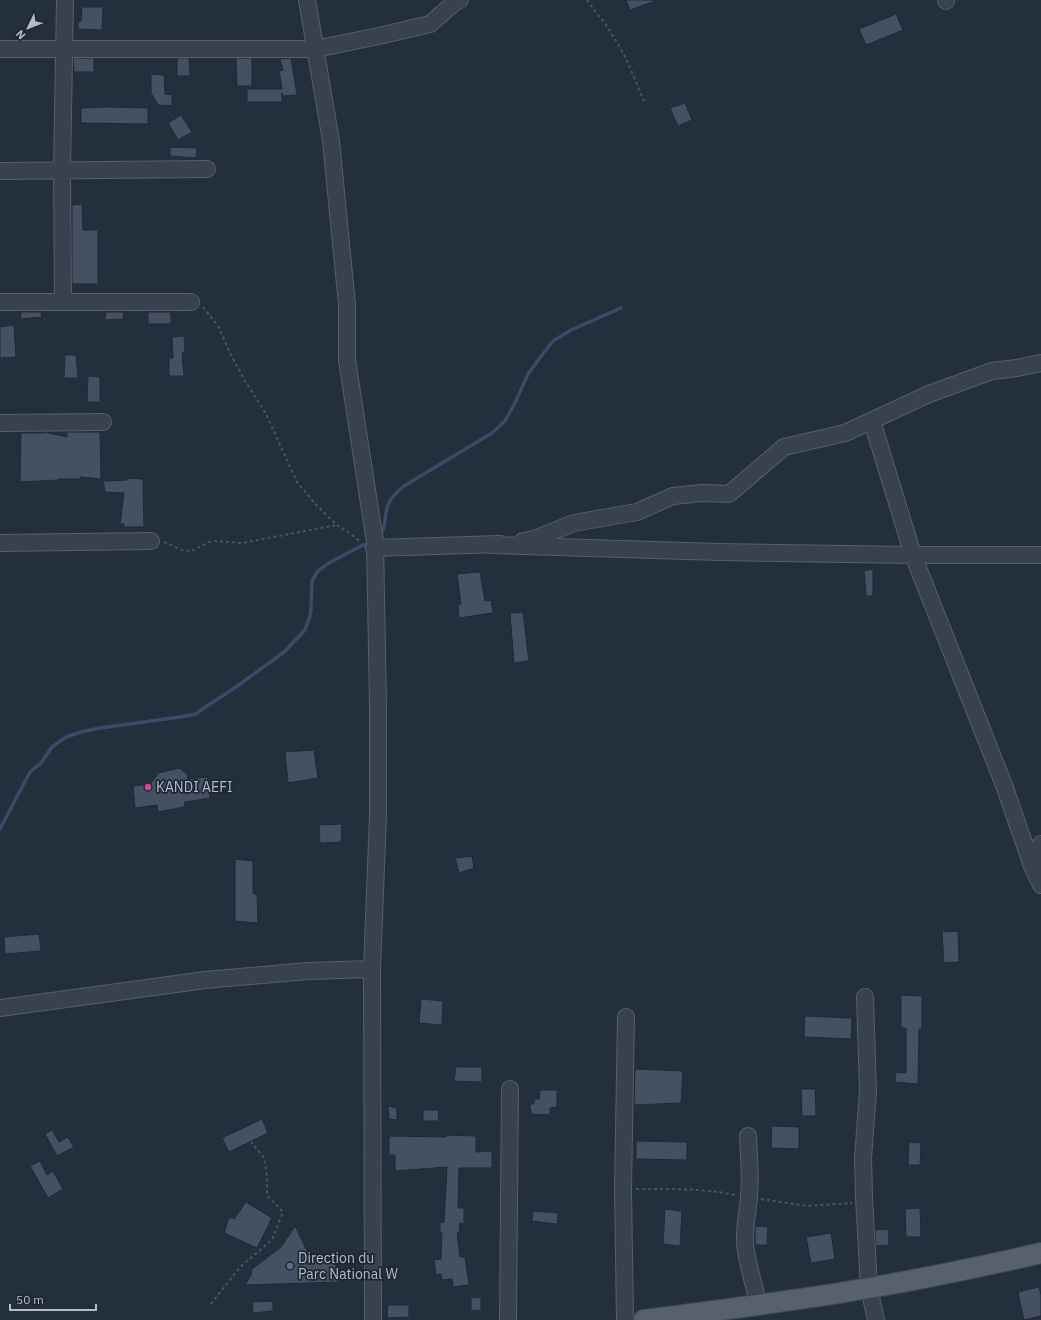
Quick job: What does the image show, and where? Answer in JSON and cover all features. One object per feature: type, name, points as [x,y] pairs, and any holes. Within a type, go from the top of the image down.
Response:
[{"type":"main road","points":[[644,1320],[759,1305],[869,1288],[1041,1253]]},
{"type":"street","points":[[63,302],[62,171],[65,0]]},
{"type":"street","points":[[307,0],[331,141],[347,305],[347,360],[374,550],[378,706],[378,800],[372,969],[373,1320]]},
{"type":"street","points":[[0,49],[315,49],[430,24],[460,0]]},
{"type":"street","points":[[0,171],[207,169]]},
{"type":"street","points":[[0,302],[191,302]]},
{"type":"street","points":[[374,550],[491,545],[534,540],[574,523],[637,512],[673,496],[728,494],[784,447],[845,433],[929,394],[992,370],[1017,368],[1041,363]]},
{"type":"street","points":[[872,421],[913,555],[1038,875]]},
{"type":"street","points":[[0,423],[103,422]]},
{"type":"street","points":[[0,543],[151,541]]},
{"type":"street","points":[[491,545],[719,552],[1041,555]]},
{"type":"street","points":[[1038,875],[1041,844]]},
{"type":"street","points":[[0,1008],[205,980],[308,971],[372,969]]},
{"type":"street","points":[[865,997],[868,1091],[863,1158],[864,1197],[869,1288],[876,1320]]},
{"type":"street","points":[[625,1320],[623,1189],[626,1017]]},
{"type":"street","points":[[508,1320],[510,1089]]},
{"type":"street","points":[[748,1136],[750,1176],[749,1198],[745,1223],[745,1242],[747,1258],[759,1305]]},
{"type":"path","points":[[587,0],[607,26],[626,58],[644,101]]},
{"type":"path","points":[[191,302],[203,306],[218,326],[245,382],[266,414],[297,482],[317,506],[337,525],[351,534],[363,545],[374,550]]},
{"type":"path","points":[[151,541],[167,542],[182,550],[192,551],[209,542],[217,541],[242,543],[337,525]]},
{"type":"path","points":[[211,1304],[240,1267],[272,1240],[283,1212],[268,1195],[264,1158],[251,1142]]},
{"type":"building","points":[[626,0],[655,0],[655,1],[630,10]]},
{"type":"building","points":[[82,7],[103,7],[102,30],[78,29],[78,22],[81,21]]},
{"type":"building","points":[[896,14],[903,30],[866,45],[859,29]]},
{"type":"building","points":[[73,58],[94,58],[94,72],[74,72]]},
{"type":"building","points":[[177,58],[189,58],[190,76],[177,76]]},
{"type":"building","points":[[236,58],[252,58],[252,86],[237,86]]},
{"type":"building","points":[[291,58],[297,95],[282,96],[282,102],[247,102],[247,89],[282,89],[279,71],[283,70],[280,59]]},
{"type":"building","points":[[151,74],[164,75],[165,94],[172,95],[172,106],[158,105],[151,93]]},
{"type":"building","points":[[685,103],[692,120],[678,126],[670,108]]},
{"type":"building","points":[[81,108],[148,108],[148,124],[81,123]]},
{"type":"building","points":[[181,115],[192,132],[178,140],[168,123]]},
{"type":"building","points":[[170,147],[197,148],[196,158],[170,156]]},
{"type":"building","points":[[82,204],[83,230],[98,230],[98,284],[72,284],[72,205]]},
{"type":"building","points":[[21,312],[41,312],[42,317],[20,319]]},
{"type":"building","points":[[106,312],[124,312],[123,319],[105,320]]},
{"type":"building","points":[[148,312],[171,312],[171,324],[148,324]]},
{"type":"building","points":[[14,325],[16,357],[0,358],[0,327]]},
{"type":"building","points":[[184,336],[185,353],[182,353],[184,376],[169,376],[169,358],[173,358],[172,337]]},
{"type":"building","points":[[65,355],[76,355],[78,378],[64,378]]},
{"type":"building","points":[[88,376],[100,377],[100,402],[87,402]]},
{"type":"building","points":[[44,432],[67,437],[67,432],[100,432],[101,479],[80,477],[80,479],[20,482],[21,433]]},
{"type":"building","points":[[127,478],[143,479],[144,527],[123,527],[124,524],[120,524],[124,493],[105,492],[103,481],[127,480]]},
{"type":"building","points":[[873,569],[873,596],[866,596],[864,571]]},
{"type":"building","points":[[480,572],[485,601],[491,600],[493,613],[459,618],[458,604],[461,604],[457,574]]},
{"type":"building","points":[[523,612],[529,661],[514,663],[510,613]]},
{"type":"building","points":[[314,750],[318,778],[288,783],[285,752]]},
{"type":"building","points":[[179,768],[187,774],[188,779],[208,777],[210,798],[185,802],[184,807],[158,812],[157,805],[135,808],[133,786],[150,784],[159,773]]},
{"type":"building","points":[[342,824],[341,842],[320,843],[319,825]]},
{"type":"building","points":[[472,856],[474,868],[459,873],[455,858]]},
{"type":"building","points":[[235,859],[253,861],[253,893],[257,895],[258,923],[235,921]]},
{"type":"building","points":[[958,931],[959,962],[944,963],[942,932]]},
{"type":"building","points":[[39,934],[41,951],[5,954],[4,937]]},
{"type":"building","points":[[901,995],[922,996],[922,1029],[919,1029],[918,1084],[895,1082],[896,1072],[906,1073],[906,1028],[901,1028]]},
{"type":"building","points":[[421,999],[443,1001],[442,1025],[419,1023]]},
{"type":"building","points":[[805,1016],[852,1018],[851,1039],[804,1037]]},
{"type":"building","points":[[456,1067],[482,1067],[482,1082],[454,1081]]},
{"type":"building","points":[[635,1069],[683,1071],[681,1103],[634,1105]]},
{"type":"building","points":[[801,1089],[815,1089],[816,1116],[802,1116]]},
{"type":"building","points":[[540,1090],[557,1090],[557,1107],[550,1108],[550,1115],[531,1114],[530,1104],[534,1104],[534,1099],[539,1099]]},
{"type":"building","points":[[388,1106],[397,1108],[397,1120],[389,1119]]},
{"type":"building","points":[[423,1110],[439,1110],[438,1121],[423,1121]]},
{"type":"building","points":[[262,1119],[268,1133],[229,1152],[222,1138]]},
{"type":"building","points":[[772,1126],[799,1127],[799,1149],[771,1148]]},
{"type":"building","points":[[52,1130],[59,1142],[68,1137],[74,1147],[57,1156],[45,1134]]},
{"type":"building","points":[[446,1135],[476,1136],[476,1152],[492,1151],[492,1168],[459,1168],[458,1208],[464,1208],[464,1224],[460,1223],[459,1233],[457,1233],[460,1257],[465,1257],[469,1285],[453,1287],[452,1279],[442,1280],[441,1274],[436,1275],[434,1260],[441,1259],[442,1233],[440,1233],[440,1223],[444,1222],[447,1167],[395,1171],[395,1155],[389,1155],[389,1136],[446,1137]]},
{"type":"building","points":[[636,1141],[687,1142],[687,1160],[636,1159]]},
{"type":"building","points":[[909,1142],[921,1143],[920,1165],[908,1165]]},
{"type":"building","points":[[40,1161],[47,1175],[53,1171],[63,1189],[48,1198],[30,1166]]},
{"type":"building","points":[[246,1202],[272,1218],[257,1248],[224,1233],[229,1217],[234,1219]]},
{"type":"building","points":[[920,1208],[921,1237],[906,1237],[905,1209]]},
{"type":"building","points":[[665,1209],[682,1211],[680,1246],[663,1244]]},
{"type":"building","points":[[533,1211],[558,1213],[557,1224],[532,1221]]},
{"type":"building","points":[[295,1226],[311,1259],[334,1259],[340,1282],[245,1285],[251,1275],[252,1269],[281,1247]]},
{"type":"building","points":[[755,1226],[768,1227],[767,1245],[755,1245]]},
{"type":"building","points":[[888,1229],[889,1245],[876,1246],[875,1230]]},
{"type":"building","points":[[831,1233],[835,1259],[811,1263],[806,1237]]},
{"type":"building","points":[[1039,1287],[1041,1295],[1041,1316],[1024,1320],[1018,1292]]},
{"type":"building","points":[[481,1297],[481,1310],[471,1311],[471,1298]]},
{"type":"building","points":[[273,1301],[273,1311],[253,1313],[252,1302]]},
{"type":"building","points":[[388,1305],[409,1305],[409,1317],[387,1318]]},
{"type":"waterway","points":[[379,537],[384,529],[387,507],[397,492],[404,486],[492,433],[505,421],[528,374],[553,341],[571,330],[621,308]]},
{"type":"waterway","points":[[0,829],[30,772],[41,763],[52,747],[66,737],[81,732],[196,714],[284,652],[305,630],[310,616],[312,581],[318,571],[329,563],[363,545],[372,543]]},
{"type":"place","name":"KANDI AEFI","points":[[148,787]]},
{"type":"place","name":"Direction du Parc National W","points":[[290,1266]]}]
